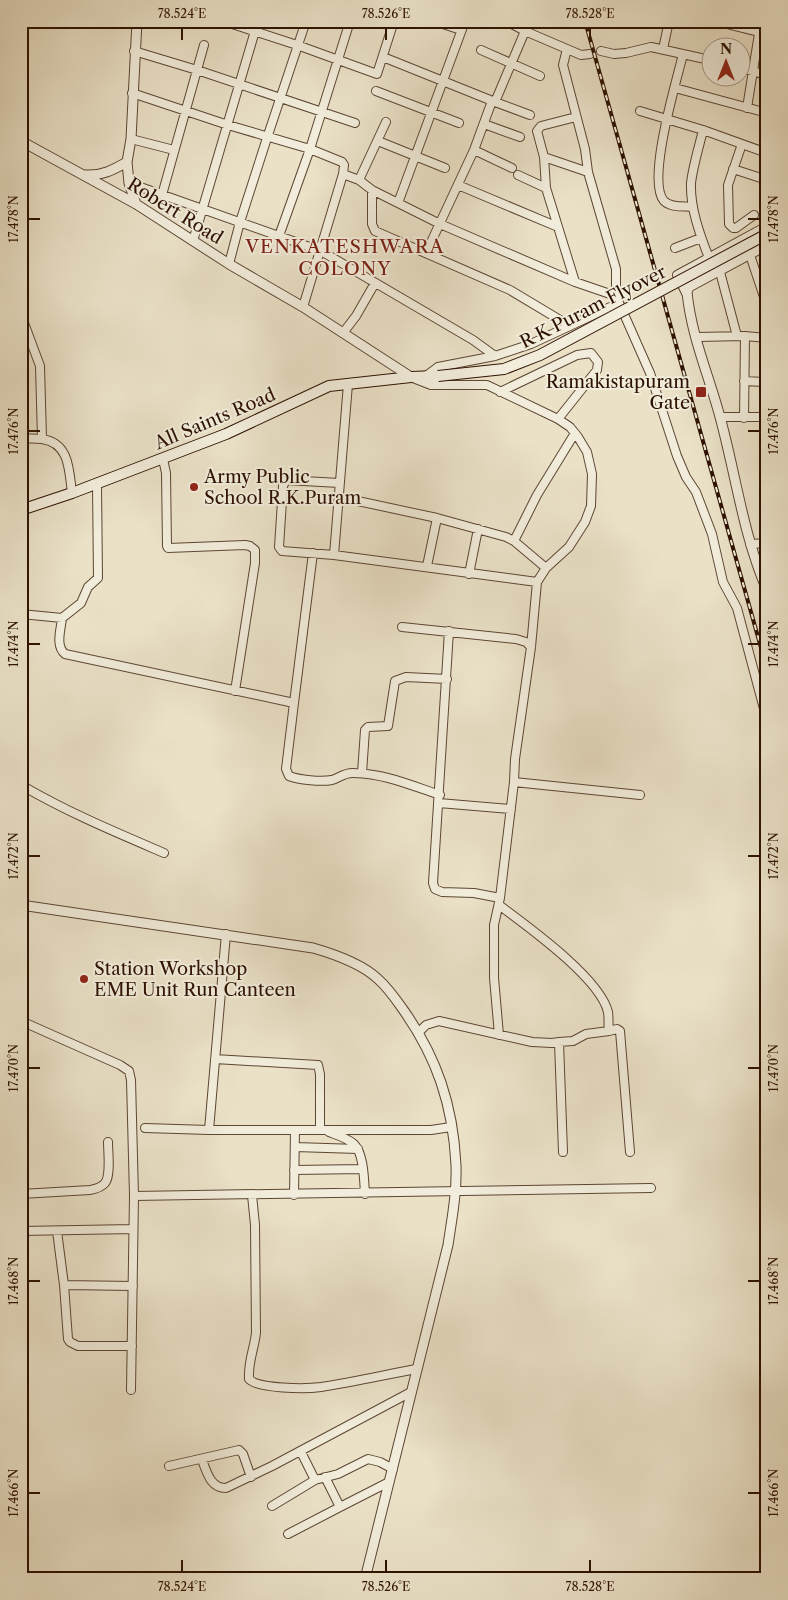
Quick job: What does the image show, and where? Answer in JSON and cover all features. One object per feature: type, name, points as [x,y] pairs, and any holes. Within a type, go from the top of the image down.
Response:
[{"type":"main road","name":"R K Puram Flyover","points":[[424,377],[504,369],[540,355],[767,234]]},
{"type":"main road","name":"All Saints Road","points":[[21,510],[97,484],[226,434],[329,386],[424,377]]},
{"type":"street","points":[[136,204],[129,183],[127,162],[131,139],[137,21]]},
{"type":"street","points":[[223,21],[377,74],[394,21]]},
{"type":"street","points":[[229,264],[240,222],[306,21]]},
{"type":"street","points":[[279,236],[310,149],[350,21]]},
{"type":"street","points":[[398,204],[465,21]]},
{"type":"street","points":[[506,21],[581,55],[590,54]]},
{"type":"street","points":[[663,49],[669,21]]},
{"type":"street","points":[[715,21],[737,24],[763,33]]},
{"type":"street","points":[[747,108],[763,33],[761,21]]},
{"type":"street","points":[[437,22],[461,30]]},
{"type":"street","points":[[193,241],[255,31]]},
{"type":"street","points":[[426,253],[474,150],[493,101],[525,31]]},
{"type":"street","points":[[162,195],[204,45]]},
{"type":"street","points":[[601,51],[614,54],[634,52],[651,47],[700,58]]},
{"type":"street","points":[[567,49],[563,65],[585,149],[588,172],[616,269],[618,299],[650,373],[677,456],[686,478],[696,492],[712,534],[723,582],[737,608],[767,720]]},
{"type":"street","points":[[481,50],[540,76]]},
{"type":"street","points":[[134,51],[239,83],[355,123]]},
{"type":"street","points":[[683,54],[667,119],[659,165],[659,188],[660,196],[672,206],[693,207]]},
{"type":"street","points":[[383,58],[530,115]]},
{"type":"street","points":[[750,70],[767,75]]},
{"type":"street","points":[[675,88],[767,113]]},
{"type":"street","points":[[376,91],[459,123]]},
{"type":"street","points":[[132,93],[184,112],[267,138],[310,149],[342,162],[344,165],[343,174],[303,307]]},
{"type":"street","points":[[640,111],[703,130],[767,153]]},
{"type":"street","points":[[575,282],[546,188],[544,157],[537,133],[539,128],[576,117]]},
{"type":"street","points":[[359,180],[386,122]]},
{"type":"street","points":[[484,124],[520,137]]},
{"type":"street","points":[[703,130],[691,184],[693,207],[701,238],[709,258]]},
{"type":"street","points":[[131,139],[174,150]]},
{"type":"street","name":"Robert Road","points":[[21,140],[136,204],[229,264],[303,307],[411,377]]},
{"type":"street","points":[[378,141],[445,168]]},
{"type":"street","points":[[742,144],[727,190],[731,227],[736,228],[754,215]]},
{"type":"street","points":[[474,150],[512,168]]},
{"type":"street","points":[[544,157],[588,172]]},
{"type":"street","points":[[82,175],[95,176],[109,172],[127,162]]},
{"type":"street","points":[[733,169],[767,180]]},
{"type":"street","points":[[343,174],[359,180],[372,190],[440,224],[618,299]]},
{"type":"street","points":[[518,175],[546,188]]},
{"type":"street","points":[[129,183],[321,251],[473,340],[494,356]]},
{"type":"street","points":[[458,185],[558,227]]},
{"type":"street","points":[[372,190],[372,224],[375,231],[510,290],[570,326]]},
{"type":"street","points":[[766,584],[750,544],[721,417],[696,337],[687,295],[677,276],[767,226]]},
{"type":"street","points":[[675,248],[701,238]]},
{"type":"street","points":[[687,295],[689,287],[767,245]]},
{"type":"street","points":[[750,255],[767,306]]},
{"type":"street","points":[[720,272],[741,336],[744,418]]},
{"type":"street","points":[[343,333],[356,316],[375,283]]},
{"type":"street","points":[[424,377],[438,367],[494,356],[531,344],[570,326],[618,299]]},
{"type":"street","points":[[21,315],[40,366],[42,439]]},
{"type":"street","points":[[696,337],[741,336],[767,338]]},
{"type":"street","points":[[500,392],[577,355],[591,353],[598,362],[597,370],[558,419]]},
{"type":"street","points":[[721,417],[766,417],[767,354]]},
{"type":"street","points":[[411,377],[432,385],[487,385],[558,419],[575,433],[587,452],[590,464],[591,506],[585,522],[568,547],[546,568],[538,582],[515,759],[511,809],[499,902],[494,925],[493,945],[499,1035]]},
{"type":"street","points":[[744,381],[766,386]]},
{"type":"street","points":[[334,555],[348,384]]},
{"type":"street","points":[[514,541],[537,494],[575,433]]},
{"type":"street","points":[[21,438],[42,439],[57,445],[63,450],[68,466],[72,493]]},
{"type":"street","points":[[163,459],[166,473],[168,548],[245,545],[250,546],[254,550],[255,563],[235,691]]},
{"type":"street","points":[[339,483],[290,479],[284,482],[279,547],[282,551],[427,566],[470,574],[538,582]]},
{"type":"street","points":[[21,614],[62,618],[81,603],[88,587],[98,578],[97,484]]},
{"type":"street","points":[[339,497],[437,518],[514,541],[546,568]]},
{"type":"street","points":[[427,566],[437,518]]},
{"type":"street","points":[[470,574],[478,529]]},
{"type":"street","points":[[750,544],[767,543]]},
{"type":"street","points":[[313,553],[286,769],[289,776],[297,780],[331,780],[350,772],[381,775],[400,780],[439,799],[511,809]]},
{"type":"street","points":[[62,618],[60,646],[61,651],[65,654],[294,703]]},
{"type":"street","points":[[402,627],[522,640],[531,647]]},
{"type":"street","points":[[449,631],[433,883],[435,889],[442,892],[474,893],[499,902],[593,984],[603,999],[608,1012],[609,1031]]},
{"type":"street","points":[[362,773],[365,730],[368,727],[388,726],[390,724],[395,681],[406,677],[446,679]]},
{"type":"street","points":[[514,782],[640,795]]},
{"type":"street","points":[[21,785],[76,815],[164,853]]},
{"type":"street","points":[[21,905],[226,934],[313,948],[338,955],[377,978],[394,996],[419,1032],[443,1086],[451,1127],[456,1166],[454,1212],[448,1245],[365,1579]]},
{"type":"street","points":[[209,1130],[226,934]]},
{"type":"street","points":[[21,1021],[120,1065],[129,1072],[131,1080],[134,1196],[132,1390]]},
{"type":"street","points":[[419,1032],[426,1025],[439,1021],[532,1042],[552,1043],[572,1041],[586,1034],[617,1029],[621,1035],[630,1152]]},
{"type":"street","points":[[559,1042],[563,1152]]},
{"type":"street","points":[[215,1059],[318,1065],[322,1130]]},
{"type":"street","points":[[145,1128],[209,1130],[431,1130],[451,1127]]},
{"type":"street","points":[[294,1195],[295,1130]]},
{"type":"street","points":[[322,1130],[353,1143],[358,1149],[363,1169],[365,1194]]},
{"type":"street","points":[[21,1194],[90,1190],[100,1187],[106,1183],[108,1177],[108,1142]]},
{"type":"street","points":[[295,1147],[358,1149]]},
{"type":"street","points":[[294,1170],[363,1169]]},
{"type":"street","points":[[134,1196],[365,1194],[651,1188]]},
{"type":"street","points":[[252,1195],[256,1333],[255,1344],[250,1357],[249,1379],[251,1382],[290,1387],[320,1387],[416,1369]]},
{"type":"street","points":[[21,1231],[133,1229]]},
{"type":"street","points":[[57,1231],[68,1338],[70,1342],[78,1346],[132,1346]]},
{"type":"street","points":[[64,1285],[133,1286]]},
{"type":"street","points":[[202,1460],[214,1485],[226,1488],[300,1452],[411,1392]]},
{"type":"street","points":[[169,1466],[202,1460],[239,1450],[243,1454],[251,1477]]},
{"type":"street","points":[[300,1452],[316,1480]]},
{"type":"street","points":[[272,1506],[316,1480],[338,1474],[368,1459],[380,1462],[393,1469]]},
{"type":"street","points":[[325,1477],[340,1506]]},
{"type":"street","points":[[288,1534],[389,1482]]},
{"type":"railway","points":[[585,21],[767,669]]},
{"type":"place","name":"Ramakistapuram Gate","points":[[701,392]]},
{"type":"place","name":"Army Public School R.K.Puram","points":[[194,487]]},
{"type":"place","name":"Station Workshop EME Unit Run Canteen","points":[[84,979]]},
{"type":"district","name":"VENKATESHWARA COLONY","points":[[345,257]]}]
